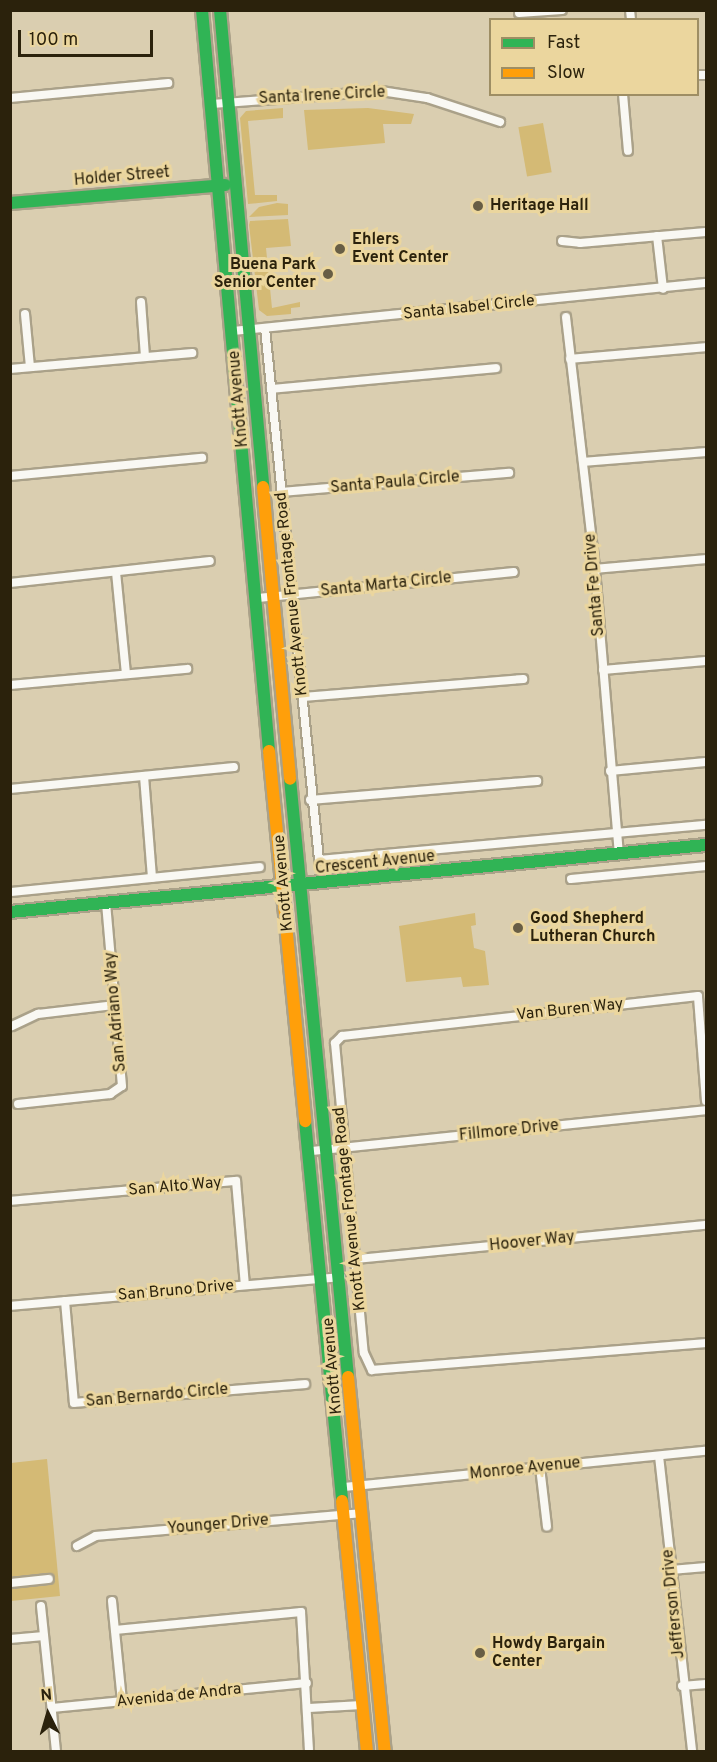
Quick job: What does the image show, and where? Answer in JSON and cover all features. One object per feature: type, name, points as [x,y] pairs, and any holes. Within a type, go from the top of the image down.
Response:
[{"type":"main road","name":"Knott Avenue","points":[[202,10],[258,598],[282,889],[311,1151],[367,1752]]},
{"type":"main road","name":"Knott Avenue","points":[[220,10],[300,887],[341,1277],[385,1752]]},
{"type":"main road","name":"Holder Street","points":[[10,203],[236,184]]},
{"type":"main road","name":"Crescent Avenue","points":[[10,912],[106,902],[282,889],[706,845]]},
{"type":"main road","points":[[299,1046],[317,1044]]},
{"type":"main road","points":[[362,1705],[380,1704]]},
{"type":"street","points":[[519,13],[562,10]]},
{"type":"street","points":[[10,98],[168,83]]},
{"type":"street","name":"Santa Irene Circle","points":[[212,104],[381,91],[428,98],[500,122]]},
{"type":"street","points":[[623,96],[628,151]]},
{"type":"street","points":[[562,242],[580,243],[706,232]]},
{"type":"street","points":[[657,236],[663,289]]},
{"type":"street","name":"Santa Isabel Circle","points":[[232,331],[706,283]]},
{"type":"street","points":[[141,302],[145,357]]},
{"type":"street","points":[[25,314],[30,367]]},
{"type":"street","name":"Santa Fe Drive","points":[[566,317],[595,569],[610,771],[619,854]]},
{"type":"street","name":"Knott Avenue Frontage Road","points":[[265,328],[303,697],[310,800],[319,860]]},
{"type":"street","points":[[570,360],[706,347]]},
{"type":"street","points":[[10,369],[192,353]]},
{"type":"street","points":[[271,390],[496,368]]},
{"type":"street","points":[[583,462],[706,452]]},
{"type":"street","points":[[10,476],[202,458]]},
{"type":"street","name":"Santa Paula Circle","points":[[281,492],[509,473]]},
{"type":"street","points":[[595,569],[706,559]]},
{"type":"street","points":[[10,583],[210,561]]},
{"type":"street","points":[[116,572],[126,674]]},
{"type":"street","name":"Santa Marta Circle","points":[[258,598],[514,572]]},
{"type":"street","points":[[603,670],[706,661]]},
{"type":"street","points":[[10,685],[187,669]]},
{"type":"street","points":[[303,697],[523,679]]},
{"type":"street","points":[[610,771],[706,762]]},
{"type":"street","points":[[10,789],[234,767]]},
{"type":"street","points":[[144,776],[152,878]]},
{"type":"street","points":[[310,800],[537,781]]},
{"type":"street","name":"Crescent Avenue","points":[[319,860],[706,825]]},
{"type":"street","points":[[571,879],[706,866]]},
{"type":"street","points":[[10,892],[260,867]]},
{"type":"street","name":"San Adriano Way","points":[[18,1104],[110,1094],[122,1086],[106,902]]},
{"type":"street","name":"Van Buren Way","points":[[338,1038],[698,996],[706,1101]]},
{"type":"street","points":[[12,1026],[38,1014],[115,1005]]},
{"type":"street","name":"Knott Avenue Frontage Road","points":[[338,1038],[335,1043],[344,1147],[367,1365],[379,1372],[706,1343]]},
{"type":"street","name":"Fillmore Drive","points":[[311,1151],[706,1110]]},
{"type":"street","name":"San Alto Way","points":[[10,1202],[236,1181],[245,1285]]},
{"type":"street","name":"Hoover Way","points":[[357,1259],[706,1225]]},
{"type":"street","name":"San Bruno Drive","points":[[10,1306],[341,1277]]},
{"type":"street","name":"San Bernardo Circle","points":[[65,1301],[74,1403],[305,1384]]},
{"type":"street","name":"Monroe Avenue","points":[[342,1487],[706,1451]]},
{"type":"street","name":"Jefferson Drive","points":[[660,1456],[682,1686],[692,1752]]},
{"type":"street","points":[[540,1467],[547,1527]]},
{"type":"street","name":"Younger Drive","points":[[77,1546],[96,1536],[362,1513]]},
{"type":"street","points":[[671,1570],[706,1567]]},
{"type":"street","points":[[10,1583],[49,1579]]},
{"type":"street","points":[[112,1601],[122,1701]]},
{"type":"street","points":[[41,1606],[56,1752]]},
{"type":"street","points":[[115,1629],[301,1612],[310,1751]]},
{"type":"street","points":[[10,1640],[44,1636]]},
{"type":"street","name":"Avenida de Andra","points":[[52,1708],[307,1683]]},
{"type":"street","points":[[682,1686],[706,1684]]},
{"type":"street","points":[[309,1708],[362,1705]]},
{"type":"shaded area","points":[[283,108],[283,118],[248,121],[255,195],[277,195],[277,201],[248,204],[240,118],[246,111]]},
{"type":"shaded area","points":[[368,108],[414,114],[411,124],[383,124],[385,143],[308,150],[304,110]]},
{"type":"shaded area","points":[[543,123],[552,172],[527,177],[518,127]]},
{"type":"shaded area","points":[[277,203],[288,204],[288,215],[249,217],[259,207]]},
{"type":"shaded area","points":[[288,219],[291,246],[266,248],[272,308],[300,302],[300,307],[291,308],[291,314],[267,316],[259,310],[249,225],[250,221]]},
{"type":"shaded area","points":[[475,913],[476,925],[471,926],[474,948],[485,951],[489,985],[463,987],[461,977],[406,982],[399,926]]},
{"type":"shaded area","points":[[47,1459],[60,1596],[11,1601],[11,1463]]},
{"type":"traffic: fast","points":[[202,10],[269,751]]},
{"type":"traffic: fast","points":[[220,10],[263,487]]},
{"type":"traffic: fast","points":[[10,203],[225,185]]},
{"type":"traffic: fast","points":[[290,779],[348,1377]]},
{"type":"traffic: fast","points":[[10,912],[706,845]]},
{"type":"traffic: fast","points":[[305,1121],[342,1501]]},
{"type":"traffic: slow","points":[[263,487],[290,779]]},
{"type":"traffic: slow","points":[[269,751],[305,1121]]},
{"type":"traffic: slow","points":[[348,1377],[385,1752]]},
{"type":"traffic: slow","points":[[342,1501],[367,1752]]},
{"type":"place","name":"Heritage Hall","points":[[478,206]]},
{"type":"place","name":"Ehlers Event Center","points":[[340,249]]},
{"type":"place","name":"Buena Park Senior Center","points":[[328,274]]},
{"type":"place","name":"Good Shepherd Lutheran Church","points":[[518,928]]},
{"type":"place","name":"Howdy Bargain Center","points":[[480,1653]]}]
